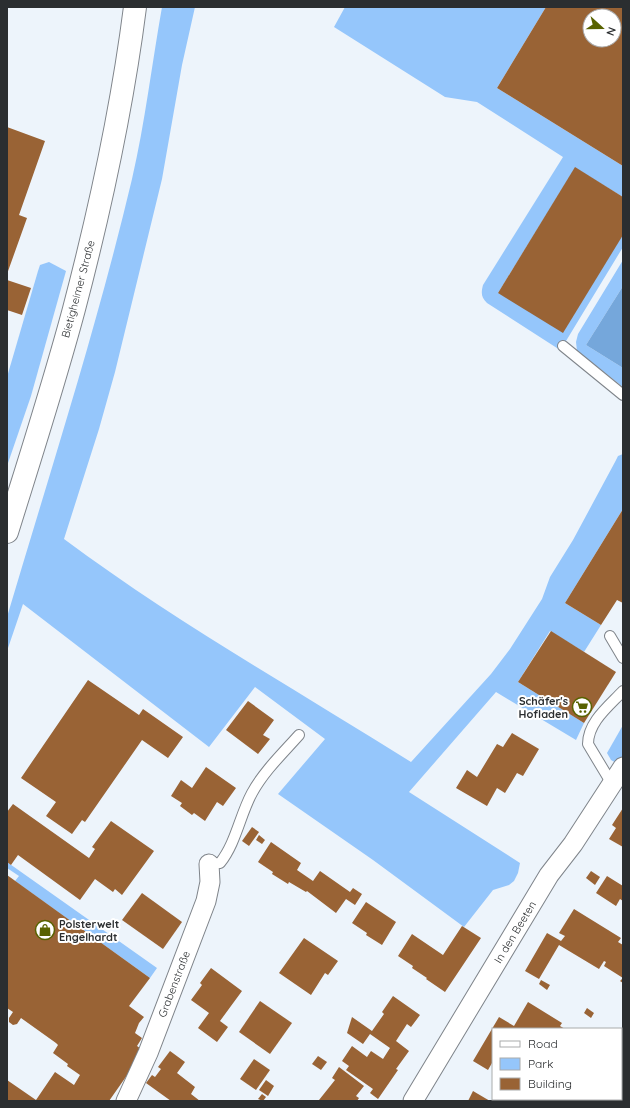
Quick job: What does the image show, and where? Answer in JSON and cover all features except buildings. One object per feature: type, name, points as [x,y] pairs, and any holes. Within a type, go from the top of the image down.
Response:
[{"type":"main road","name":"Bietigheimer Straße","points":[[7,532],[73,310],[92,238],[116,124],[130,41],[133,11]]},
{"type":"street","name":"In den Beeten","points":[[413,1101],[549,876],[573,844],[623,767]]},
{"type":"street","name":"Grabenstraße","points":[[126,1101],[148,1053],[206,901],[210,882],[209,864]]},
{"type":"lane","points":[[563,346],[623,395]]},
{"type":"lane","points":[[610,636],[623,658]]},
{"type":"lane","points":[[612,784],[588,744],[588,738],[591,727],[623,691]]},
{"type":"lane","points":[[209,864],[220,863],[227,854],[252,793],[266,773],[299,735]]},
{"type":"green space","points":[[162,7],[195,7],[182,65],[162,179],[115,372],[99,429],[64,539],[148,598],[235,654],[411,762],[491,674],[510,649],[542,599],[550,577],[573,540],[618,456],[623,454],[623,509],[565,603],[601,625],[584,652],[550,631],[518,682],[584,723],[576,740],[496,692],[409,792],[520,863],[518,873],[514,881],[509,885],[493,890],[464,927],[373,860],[278,794],[325,739],[255,687],[209,747],[23,604],[7,651],[7,617],[104,289],[132,179],[145,115]]},
{"type":"green space","points":[[345,7],[546,7],[497,88],[623,166],[623,197],[575,168],[498,293],[623,235],[623,247],[560,350],[487,303],[482,293],[483,285],[563,157],[477,102],[445,97],[334,27]]},
{"type":"green space","points":[[623,260],[623,286],[586,345],[623,368],[623,387],[590,361],[581,356],[577,351],[576,342],[578,334]]},
{"type":"green space","points":[[49,262],[66,271],[31,396],[7,466],[7,377],[40,265]]},
{"type":"green space","points":[[623,725],[623,756],[618,764],[611,760],[607,753]]},
{"type":"green space","points":[[7,862],[157,968],[150,978],[15,881],[19,876],[7,868]]},
{"type":"shaded area","points":[[623,286],[623,368],[586,345]]},
{"type":"place","name":"Schäfer's Hofladen","points":[[582,707]]},
{"type":"place","name":"Polsterwelt Engelhardt","points":[[45,930]]}]
